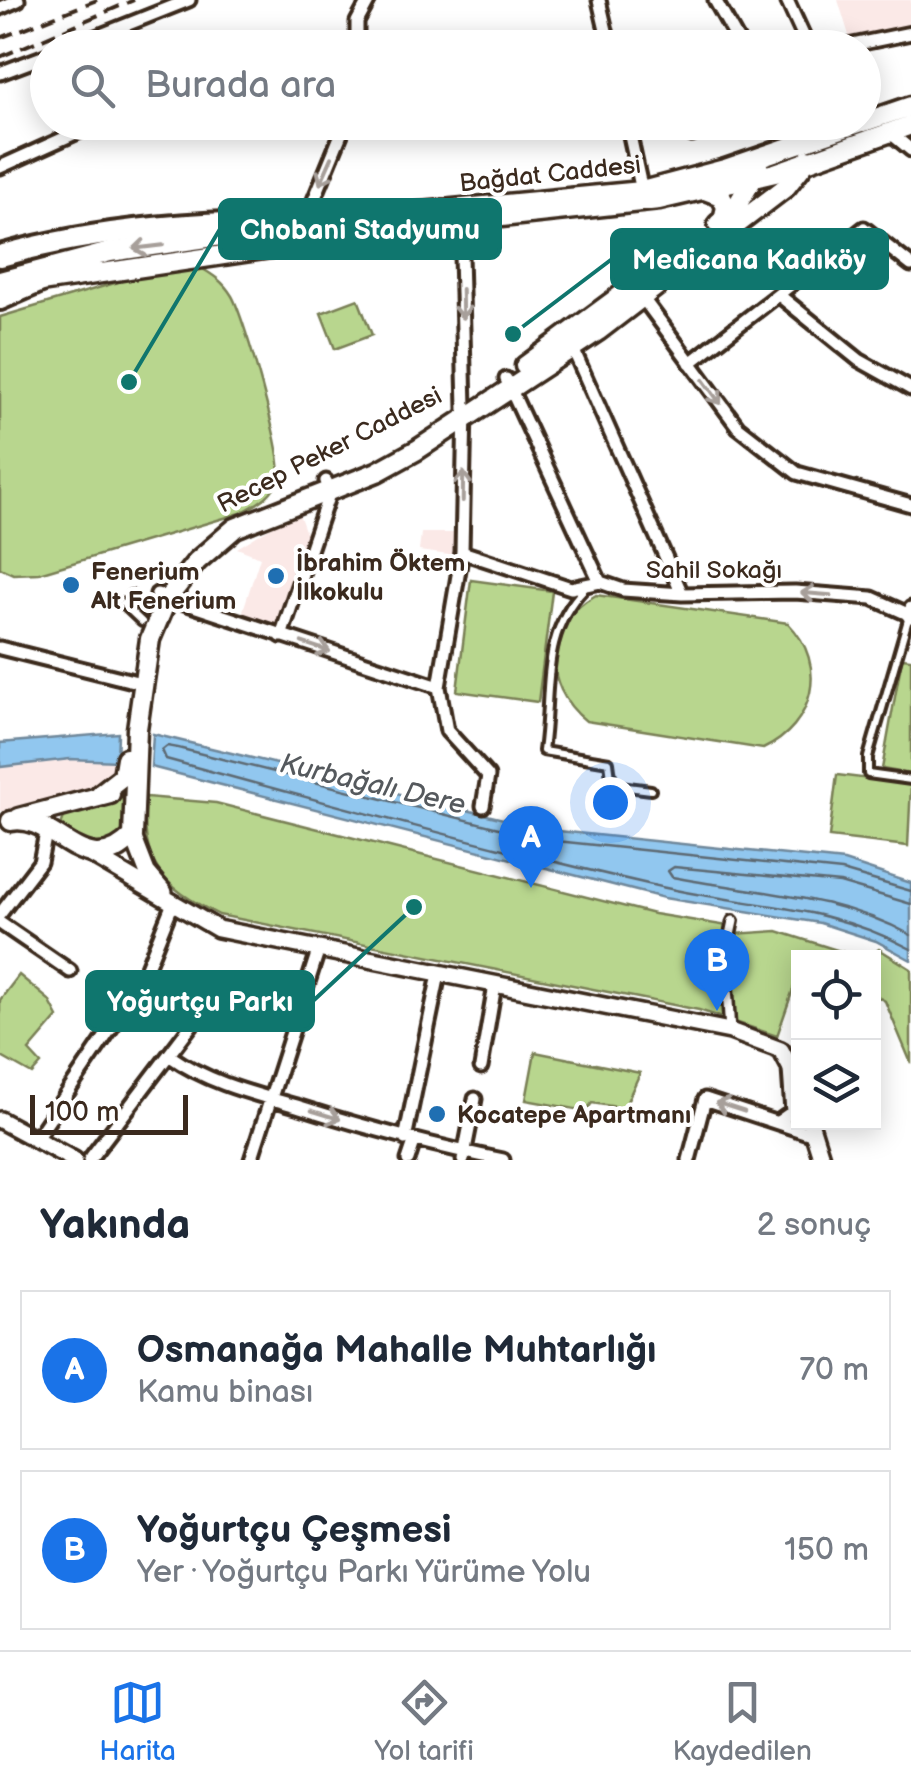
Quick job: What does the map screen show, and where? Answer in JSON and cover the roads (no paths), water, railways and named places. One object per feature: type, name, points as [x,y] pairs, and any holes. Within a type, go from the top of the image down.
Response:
[{"type":"highway","points":[[0,256],[115,230],[208,221],[315,222]]},
{"type":"highway","points":[[0,297],[46,279]]},
{"type":"main road","name":"Bağdat Caddesi","points":[[881,115],[911,106]]},
{"type":"main road","name":"Bağdat Caddesi","points":[[881,133],[911,125]]},
{"type":"main road","name":"Bağdat Caddesi","points":[[46,279],[642,191],[768,156],[810,140]]},
{"type":"main road","name":"Bağdat Caddesi","points":[[0,281],[110,252],[315,222],[625,206],[753,179],[862,140]]},
{"type":"main road","name":"Recep Peker Caddesi","points":[[638,292],[723,220],[768,156]]},
{"type":"main road","name":"Recep Peker Caddesi","points":[[133,836],[130,768],[136,682],[153,606],[197,561],[235,528],[328,486],[377,472],[570,342],[786,186],[808,159]]},
{"type":"main road","points":[[700,190],[721,196],[726,207],[723,220]]},
{"type":"main road","name":"Recep Peker Caddesi","points":[[136,682],[150,639],[153,606]]},
{"type":"main road","points":[[100,794],[130,768]]},
{"type":"main road","points":[[4,821],[100,794],[122,795],[134,802]]},
{"type":"main road","points":[[46,833],[46,820],[52,808]]},
{"type":"main road","points":[[4,821],[31,822],[90,854],[110,852],[133,836]]},
{"type":"street","points":[[0,8],[18,0]]},
{"type":"street","points":[[113,30],[189,0]]},
{"type":"street","points":[[354,0],[356,30]]},
{"type":"street","points":[[356,22],[369,0]]},
{"type":"street","points":[[599,0],[605,30]]},
{"type":"street","points":[[715,0],[732,30]]},
{"type":"street","points":[[786,0],[800,30]]},
{"type":"street","points":[[881,39],[911,33]]},
{"type":"street","points":[[0,73],[30,62]]},
{"type":"street","points":[[888,131],[911,150]]},
{"type":"street","points":[[0,167],[60,140]]},
{"type":"street","points":[[315,222],[314,200],[339,140]]},
{"type":"street","points":[[631,140],[642,191]]},
{"type":"street","points":[[460,215],[465,414],[462,552],[440,686],[448,731],[460,749],[493,778],[483,806]]},
{"type":"street","points":[[690,362],[864,228],[911,264]]},
{"type":"street","points":[[638,292],[738,428],[797,473],[911,505]]},
{"type":"street","points":[[780,296],[859,360],[911,389]]},
{"type":"street","points":[[570,342],[682,594]]},
{"type":"street","points":[[462,552],[542,580],[585,588],[600,582],[509,383]]},
{"type":"street","points":[[282,636],[328,486]]},
{"type":"street","name":"Sahil Sokağı","points":[[600,582],[623,590],[682,594],[795,592],[872,598],[911,613]]},
{"type":"street","points":[[153,606],[282,636],[440,686]]},
{"type":"street","points":[[0,648],[136,682]]},
{"type":"street","points":[[0,914],[40,862],[46,833]]},
{"type":"street","points":[[133,836],[146,872],[173,903]]},
{"type":"street","points":[[90,854],[218,928],[730,1031],[774,1046],[791,1070]]},
{"type":"street","points":[[36,1139],[140,987],[173,903]]},
{"type":"street","points":[[730,1031],[725,958],[733,921]]},
{"type":"street","points":[[0,923],[70,971]]},
{"type":"street","points":[[251,1160],[319,948]]},
{"type":"street","points":[[408,1160],[439,974]]},
{"type":"street","points":[[481,1067],[495,985]]},
{"type":"street","points":[[89,1160],[196,1019],[140,987]]},
{"type":"street","points":[[170,1056],[194,1073],[272,1099],[464,1156],[503,1160]]},
{"type":"street","points":[[778,1122],[788,1119],[792,1112],[788,1065]]},
{"type":"street","points":[[689,1160],[705,1099],[791,1125]]},
{"type":"street","points":[[464,1156],[475,1100]]},
{"type":"street","points":[[0,1120],[74,1160]]},
{"type":"street","points":[[812,1130],[822,1160]]},
{"type":"lane","points":[[585,588],[566,607],[552,640],[542,751],[609,762],[612,785],[651,790]]},
{"type":"lane","points":[[130,595],[153,606]]},
{"type":"lane","points":[[122,603],[153,606]]},
{"type":"lane","points":[[911,613],[868,756],[868,774],[911,780]]},
{"type":"water","points":[[118,733],[117,761],[70,759],[0,767],[0,743]]},
{"type":"water","points":[[153,734],[549,830],[844,861],[911,883],[911,960],[876,941],[820,923],[664,898],[151,767]]},
{"type":"railway","points":[[0,38],[97,0]]},
{"type":"railway","points":[[63,30],[134,0]]},
{"type":"railway","points":[[0,57],[30,44]]},
{"type":"place","name":"Medicana Kadıköy","points":[[513,334]]},
{"type":"place","name":"Chobani Stadyumu","points":[[129,382]]},
{"type":"place","name":"İbrahim Öktem İlkokulu","points":[[276,576]]},
{"type":"place","name":"Fenerium Alt Fenerium","points":[[71,585]]},
{"type":"place","name":"Osmanağa Mahalle Muhtarlığı","points":[[531,888]]},
{"type":"place","name":"Yoğurtçu Parkı","points":[[414,907]]},
{"type":"place","name":"Yoğurtçu Çeşmesi","points":[[717,1011]]},
{"type":"place","name":"Kocatepe Apartmanı","points":[[437,1114]]},
{"type":"water label","name":"Kurbağalı Dere","points":[[373,783]]}]
